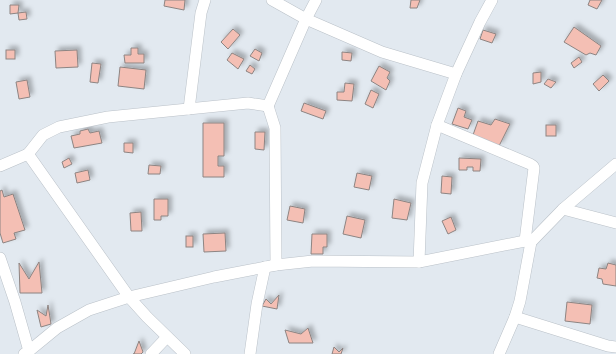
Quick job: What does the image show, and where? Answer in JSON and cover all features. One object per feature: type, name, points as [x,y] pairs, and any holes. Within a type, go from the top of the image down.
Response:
[{"type":"street","points":[[189,109],[201,13],[205,0]]},
{"type":"street","points":[[272,0],[306,19],[382,52],[456,74]]},
{"type":"street","points":[[250,354],[257,304],[270,266],[275,128],[268,106],[306,19],[316,0]]},
{"type":"street","points":[[419,262],[422,184],[437,125],[456,74],[492,0]]},
{"type":"street","points":[[0,166],[28,154],[43,135],[59,127],[108,117],[248,103],[268,106]]},
{"type":"street","points":[[437,125],[530,164],[534,168],[528,241],[520,301],[515,317],[499,354]]},
{"type":"street","points":[[28,154],[129,297],[185,354]]},
{"type":"street","points":[[0,258],[15,302],[26,352],[63,324],[89,310],[129,297],[270,266],[313,261],[419,262],[528,241],[616,164]]},
{"type":"street","points":[[563,209],[616,223]]},
{"type":"street","points":[[515,317],[608,346],[616,347]]},
{"type":"street","points":[[151,354],[167,337]]},
{"type":"building","points":[[165,0],[185,0],[184,10],[164,6]]},
{"type":"building","points":[[411,0],[420,0],[417,8],[410,8]]},
{"type":"building","points":[[590,0],[602,0],[597,9],[588,5]]},
{"type":"building","points":[[10,5],[19,5],[18,13],[10,14]]},
{"type":"building","points":[[26,12],[27,19],[19,20],[18,13]]},
{"type":"building","points":[[574,27],[601,46],[596,55],[590,53],[586,55],[564,42]]},
{"type":"building","points":[[233,29],[240,35],[228,49],[221,42]]},
{"type":"building","points":[[483,30],[496,34],[492,43],[480,39]]},
{"type":"building","points":[[131,48],[138,48],[138,54],[144,54],[144,63],[125,63],[124,55],[131,55]]},
{"type":"building","points":[[255,49],[262,53],[259,61],[250,56]]},
{"type":"building","points":[[6,50],[15,50],[15,59],[6,59]]},
{"type":"building","points":[[77,50],[78,67],[56,68],[55,51]]},
{"type":"building","points":[[342,52],[352,53],[351,61],[342,60]]},
{"type":"building","points":[[232,53],[244,59],[238,69],[227,60]]},
{"type":"building","points":[[579,57],[582,62],[574,68],[571,63]]},
{"type":"building","points":[[92,63],[101,64],[98,83],[90,82]]},
{"type":"building","points":[[250,65],[255,69],[252,74],[246,71]]},
{"type":"building","points":[[379,66],[390,72],[387,78],[390,81],[386,90],[371,81]]},
{"type":"building","points":[[120,67],[146,70],[144,89],[118,86]]},
{"type":"building","points":[[541,72],[541,82],[533,84],[533,73]]},
{"type":"building","points":[[603,75],[609,81],[599,91],[593,84]]},
{"type":"building","points":[[548,79],[556,82],[551,88],[544,84]]},
{"type":"building","points":[[27,80],[30,97],[19,99],[16,82]]},
{"type":"building","points":[[345,83],[354,84],[352,101],[337,100],[337,92],[344,92]]},
{"type":"building","points":[[371,90],[379,94],[373,108],[365,104]]},
{"type":"building","points":[[304,103],[326,111],[323,119],[301,111]]},
{"type":"building","points":[[458,108],[466,111],[464,117],[472,120],[468,129],[452,124]]},
{"type":"building","points":[[495,119],[510,124],[499,146],[473,135],[478,121],[491,125]]},
{"type":"building","points":[[203,123],[224,123],[224,156],[218,156],[218,166],[224,166],[224,177],[203,177]]},
{"type":"building","points":[[546,125],[556,125],[556,136],[546,136]]},
{"type":"building","points":[[88,129],[90,133],[99,131],[102,143],[74,148],[71,136],[80,134],[80,131]]},
{"type":"building","points":[[255,132],[265,132],[264,150],[255,149]]},
{"type":"building","points":[[124,143],[133,143],[133,153],[124,152]]},
{"type":"building","points":[[69,158],[72,164],[64,168],[62,162]]},
{"type":"building","points":[[459,158],[481,159],[480,171],[473,171],[473,167],[467,167],[467,170],[459,170]]},
{"type":"building","points":[[149,165],[161,166],[160,174],[148,174]]},
{"type":"building","points":[[88,170],[90,180],[77,183],[75,173]]},
{"type":"building","points":[[357,173],[372,176],[369,190],[354,187]]},
{"type":"building","points":[[442,176],[452,177],[451,194],[441,193]]},
{"type":"building","points":[[2,190],[4,197],[13,194],[25,230],[14,233],[16,239],[3,243],[0,233],[0,191]]},
{"type":"building","points":[[154,199],[168,199],[168,216],[161,216],[161,220],[154,220]]},
{"type":"building","points":[[394,199],[411,203],[407,220],[392,218]]},
{"type":"building","points":[[290,206],[305,209],[303,223],[287,220]]},
{"type":"building","points":[[141,212],[142,231],[131,231],[130,213]]},
{"type":"building","points":[[347,216],[365,220],[361,238],[343,234]]},
{"type":"building","points":[[451,217],[456,230],[448,234],[442,221]]},
{"type":"building","points":[[225,233],[226,251],[204,252],[203,234]]},
{"type":"building","points":[[312,234],[327,234],[327,247],[323,247],[323,254],[311,254]]},
{"type":"building","points":[[186,236],[193,236],[193,247],[186,247]]},
{"type":"building","points":[[39,262],[42,293],[20,293],[19,263],[29,279]]},
{"type":"building","points":[[608,263],[616,265],[616,286],[603,284],[602,279],[597,278],[599,268],[606,269]]},
{"type":"building","points":[[279,295],[277,309],[262,306],[266,299],[271,304]]},
{"type":"building","points":[[567,302],[592,305],[590,324],[565,321]]},
{"type":"building","points":[[48,305],[51,324],[41,327],[37,310],[46,316]]},
{"type":"building","points":[[308,328],[313,343],[289,343],[285,330],[301,334]]},
{"type":"building","points":[[139,341],[143,352],[141,354],[134,354]]},
{"type":"building","points":[[334,347],[339,352],[343,348],[341,354],[332,354]]}]
